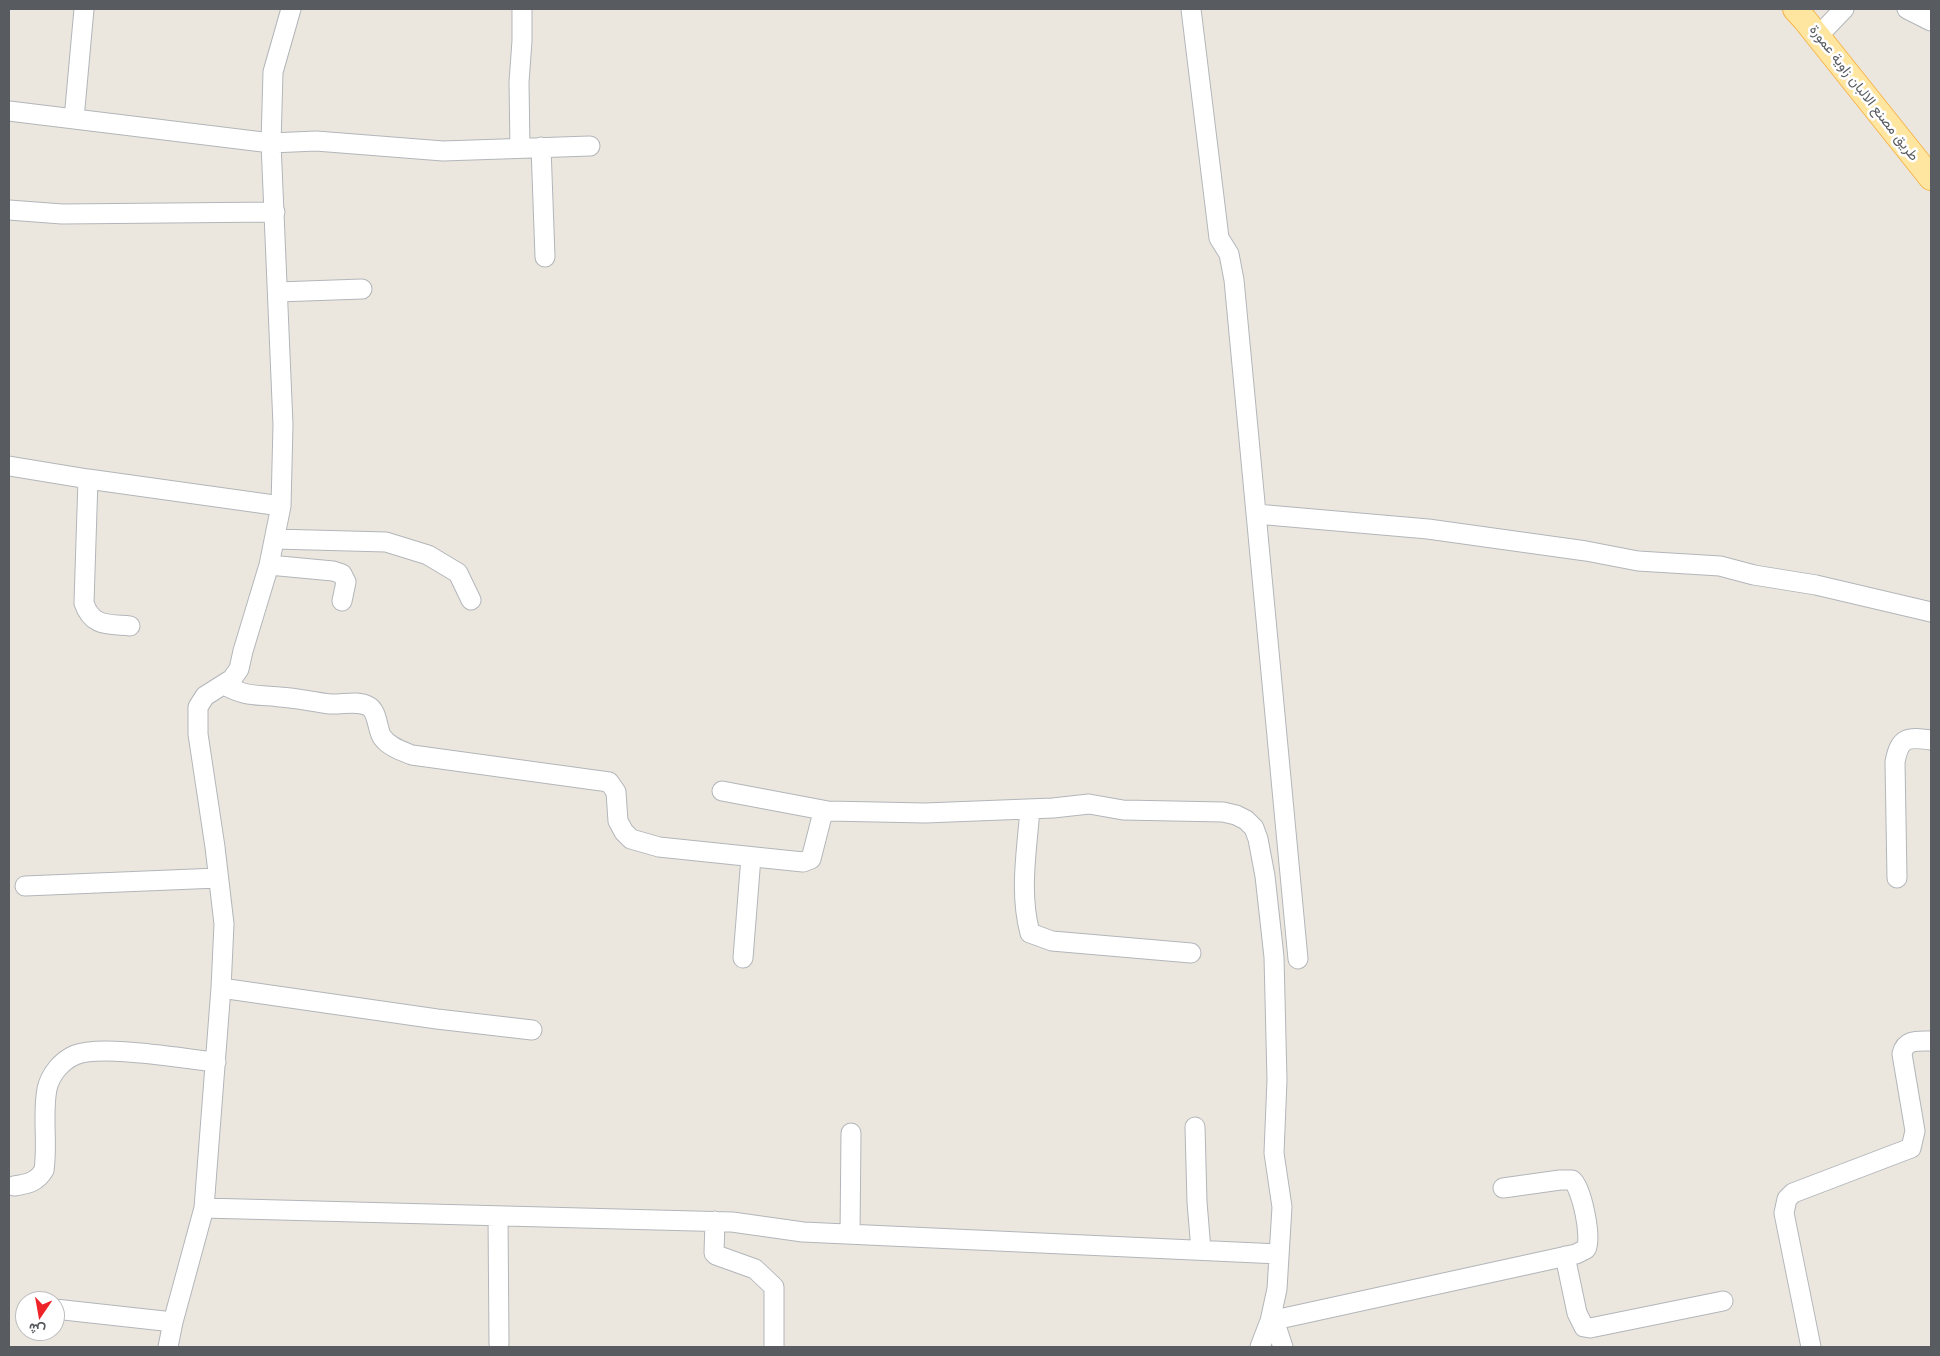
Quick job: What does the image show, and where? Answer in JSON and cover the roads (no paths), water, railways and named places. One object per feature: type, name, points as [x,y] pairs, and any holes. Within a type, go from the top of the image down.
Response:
[{"type":"main road","name":"طريق مصنع الالبان زاوية عمورة","points":[[1794,9],[1818,36],[1931,178]]},
{"type":"street","points":[[74,118],[84,9]]},
{"type":"street","points":[[168,1347],[172,1322],[204,1208],[216,1062],[224,924],[198,734],[198,707],[205,696],[224,686],[239,669],[269,565],[281,506],[283,426],[271,144],[273,72],[291,9]]},
{"type":"street","points":[[520,148],[519,82],[522,9]]},
{"type":"street","points":[[1191,9],[1218,238],[1229,254],[1234,280],[1298,959]]},
{"type":"street","points":[[1818,36],[1844,9]]},
{"type":"street","points":[[1907,9],[1931,21]]},
{"type":"street","points":[[9,111],[271,144],[316,141],[443,151],[590,146]]},
{"type":"street","points":[[541,147],[545,257]]},
{"type":"street","points":[[9,210],[62,214],[275,212]]},
{"type":"street","points":[[278,292],[362,289]]},
{"type":"street","points":[[9,466],[281,506]]},
{"type":"street","points":[[88,479],[84,603],[88,614],[94,620],[106,624],[130,626]]},
{"type":"street","points":[[1256,514],[1428,529],[1638,561],[1720,566],[1754,575],[1816,585],[1931,612]]},
{"type":"street","points":[[275,539],[386,542],[428,555],[458,573],[470,600]]},
{"type":"street","points":[[269,565],[333,571],[342,574],[346,582],[342,601]]},
{"type":"street","points":[[224,686],[250,696],[280,696],[331,704],[359,703],[368,706],[371,708],[382,736],[397,749],[412,755],[604,780],[609,782],[616,792],[618,821],[624,832],[631,839],[659,847],[803,862],[811,859],[822,816],[828,811]]},
{"type":"street","points":[[1897,878],[1895,762],[1897,752],[1900,744],[1906,739],[1931,740]]},
{"type":"street","points":[[722,791],[828,811],[925,813],[1030,809],[1089,804],[1123,810],[1223,812],[1236,814],[1254,828],[1261,852],[1274,957],[1277,1080],[1274,1153],[1282,1207],[1277,1289],[1272,1320],[1260,1347]]},
{"type":"street","points":[[1030,809],[1024,894],[1030,933],[1052,941],[1191,953]]},
{"type":"street","points":[[743,958],[751,857]]},
{"type":"street","points":[[25,886],[218,878]]},
{"type":"street","points":[[221,988],[437,1019],[532,1030]]},
{"type":"street","points":[[1811,1347],[1784,1213],[1787,1199],[1793,1193],[1911,1148],[1915,1131],[1902,1054],[1903,1048],[1909,1043],[1931,1041]]},
{"type":"street","points":[[14,1186],[30,1183],[40,1177],[44,1170],[47,1090],[52,1075],[74,1055],[91,1051],[111,1051],[216,1062]]},
{"type":"street","points":[[1195,1127],[1197,1202],[1201,1250]]},
{"type":"street","points":[[850,1234],[851,1133]]},
{"type":"street","points":[[1272,1320],[1582,1252],[1589,1245],[1580,1194],[1576,1183],[1572,1180],[1503,1188]]},
{"type":"street","points":[[204,1208],[715,1221],[803,1232],[1279,1254]]},
{"type":"street","points":[[498,1216],[499,1344]]},
{"type":"street","points":[[715,1221],[714,1253],[755,1269],[774,1287],[774,1347]]},
{"type":"street","points":[[1564,1256],[1577,1313],[1584,1327],[1590,1328],[1723,1301]]},
{"type":"street","points":[[65,1310],[172,1322]]},
{"type":"street","points":[[1272,1320],[1284,1347]]}]
